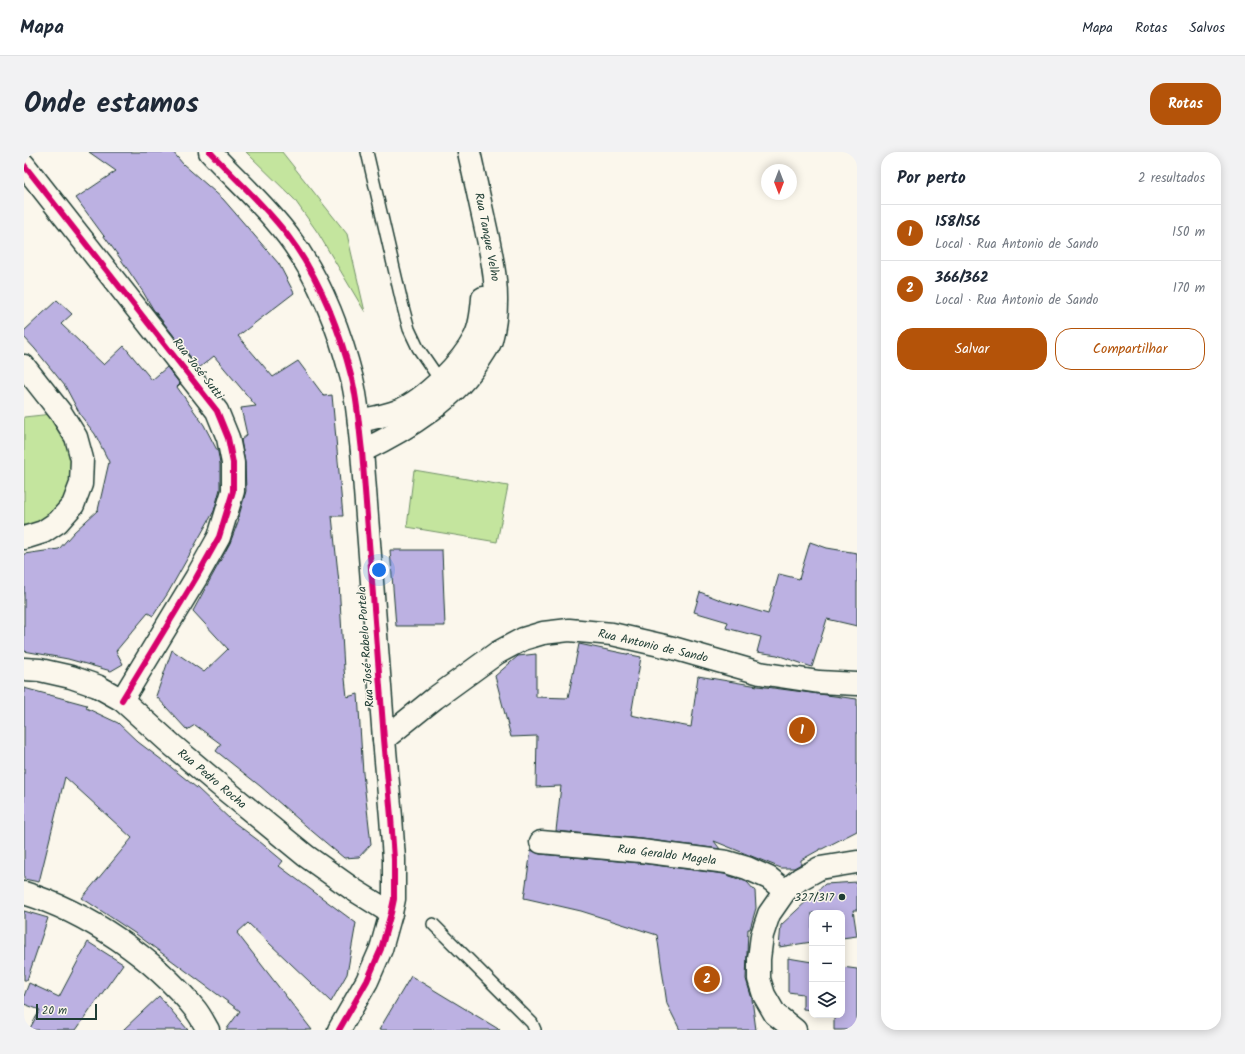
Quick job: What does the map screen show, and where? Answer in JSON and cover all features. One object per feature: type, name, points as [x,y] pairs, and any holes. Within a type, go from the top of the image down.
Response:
[{"type":"street","name":"Rua José Rabelo Portela","points":[[210,152],[262,205],[284,231],[315,278],[338,330],[352,380],[359,421],[394,859],[394,899],[381,949],[367,981],[339,1030]]},
{"type":"street","name":"Rua Tanque Velho","points":[[362,451],[382,442],[428,412],[446,388],[462,357],[475,337],[482,315],[483,290],[480,264],[463,184],[454,152]]},
{"type":"street","name":"Rua Tanque Velho","points":[[359,421],[380,417],[398,411],[422,397],[446,388],[476,366],[490,342],[496,316],[496,288],[493,261],[469,152]]},
{"type":"street","name":"Rua José Sutti","points":[[24,164],[217,411],[228,438],[231,451],[233,463],[233,492],[219,537],[196,578],[122,700]]},
{"type":"street","points":[[24,366],[61,413],[76,438],[82,459],[81,484],[73,505],[58,522],[43,532],[24,538]]},
{"type":"street","name":"Rua Antonio de Sando","points":[[384,739],[435,698],[497,653],[523,639],[543,633],[569,630],[612,634],[673,648],[760,673],[819,682],[857,684]]},
{"type":"street","name":"Rua Pedro Rocha","points":[[24,669],[40,670],[70,677],[97,686],[122,700],[206,774],[306,856],[354,890],[391,913]]},
{"type":"street","name":"Rua Geraldo Magela","points":[[541,842],[641,851],[727,862],[747,868],[769,878],[786,891]]},
{"type":"street","points":[[795,1030],[775,1014],[764,995],[759,979],[759,959],[762,935],[768,914],[786,891],[800,879],[820,868],[857,862]]},
{"type":"street","points":[[24,893],[75,913],[118,939],[162,972],[196,1010],[208,1030]]},
{"type":"lane","points":[[367,152],[409,329],[418,348],[446,388]]},
{"type":"lane","points":[[433,924],[532,1023],[535,1030]]},
{"type":"green space","points":[[246,152],[282,152],[347,234],[365,312],[318,233],[294,199]]},
{"type":"green space","points":[[61,413],[82,459],[58,522],[24,537],[24,417]]},
{"type":"green space","points":[[414,470],[508,486],[497,542],[407,527]]},
{"type":"building","points":[[89,152],[173,152],[183,164],[223,199],[279,264],[294,293],[238,336],[273,377],[298,361],[324,396],[332,395],[343,516],[332,516],[339,583],[344,669],[347,697],[358,694],[363,773],[371,844],[359,857],[344,858],[260,786],[216,751],[221,744],[195,725],[187,730],[156,696],[172,650],[204,672],[228,649],[193,611],[230,543],[239,519],[246,491],[245,463],[241,440],[247,435],[241,408],[256,406],[214,356],[199,368],[153,309],[120,258],[76,198],[116,171]]},
{"type":"building","points":[[57,300],[72,314],[61,324],[104,365],[124,346],[152,380],[167,367],[180,384],[177,387],[204,425],[218,452],[220,464],[220,489],[214,511],[168,593],[153,616],[148,613],[116,651],[123,664],[111,671],[68,659],[24,651],[24,554],[59,549],[74,532],[98,510],[109,462],[95,434],[81,416],[65,386],[24,337],[24,331]]},
{"type":"building","points":[[810,542],[827,548],[857,553],[857,626],[827,619],[812,667],[777,655],[757,652],[761,637],[726,628],[728,622],[694,612],[700,592],[723,601],[768,614],[779,574],[799,579]]},
{"type":"building","points":[[390,550],[442,550],[445,626],[396,626]]},
{"type":"building","points":[[579,644],[641,657],[631,715],[663,722],[691,727],[698,676],[758,686],[857,699],[857,831],[822,849],[819,849],[801,860],[801,864],[794,868],[781,868],[714,841],[720,849],[642,839],[556,831],[561,786],[536,787],[537,736],[511,737],[495,676],[518,656],[536,654],[536,697],[568,698]]},
{"type":"building","points":[[24,688],[87,705],[86,708],[118,723],[138,742],[197,788],[231,820],[283,861],[279,866],[356,923],[347,974],[331,1002],[248,923],[237,933],[312,1030],[226,1030],[240,1011],[136,934],[82,898],[132,838],[65,777],[39,882],[24,879]]},
{"type":"building","points":[[531,850],[540,854],[640,863],[724,874],[747,882],[755,891],[756,908],[750,929],[748,929],[746,979],[752,999],[756,1030],[680,1030],[667,1004],[657,935],[581,911],[524,898]]},
{"type":"building","points":[[857,882],[857,910],[853,910],[857,936],[845,938],[845,910],[809,910],[809,942],[779,947],[781,925],[825,884]]},
{"type":"building","points":[[24,911],[48,918],[27,980],[24,980]]},
{"type":"building","points":[[88,942],[123,964],[76,1030],[29,1030],[40,1010],[24,1004],[24,996],[29,983],[59,997]]},
{"type":"building","points":[[788,958],[809,962],[809,1010],[803,1009],[803,994],[788,992]]},
{"type":"building","points":[[845,967],[857,969],[857,1030],[834,1030],[834,1018],[845,1018]]},
{"type":"building","points":[[411,976],[500,1030],[379,1030]]},
{"type":"building","points":[[159,996],[188,1030],[123,1030]]},
{"type":"cycle path","points":[[210,152],[260,203],[279,225],[310,269],[327,304],[341,341],[356,397],[362,451],[391,817],[394,859],[394,899],[381,949],[367,981],[339,1030]]},
{"type":"cycle path","points":[[24,165],[217,411],[228,438],[233,463],[233,491],[219,537],[196,578],[122,700]]},
{"type":"place","name":"158/156","points":[[802,730]]},
{"type":"place","name":"327/317","points":[[842,897]]},
{"type":"place","name":"366/362","points":[[707,979]]}]
